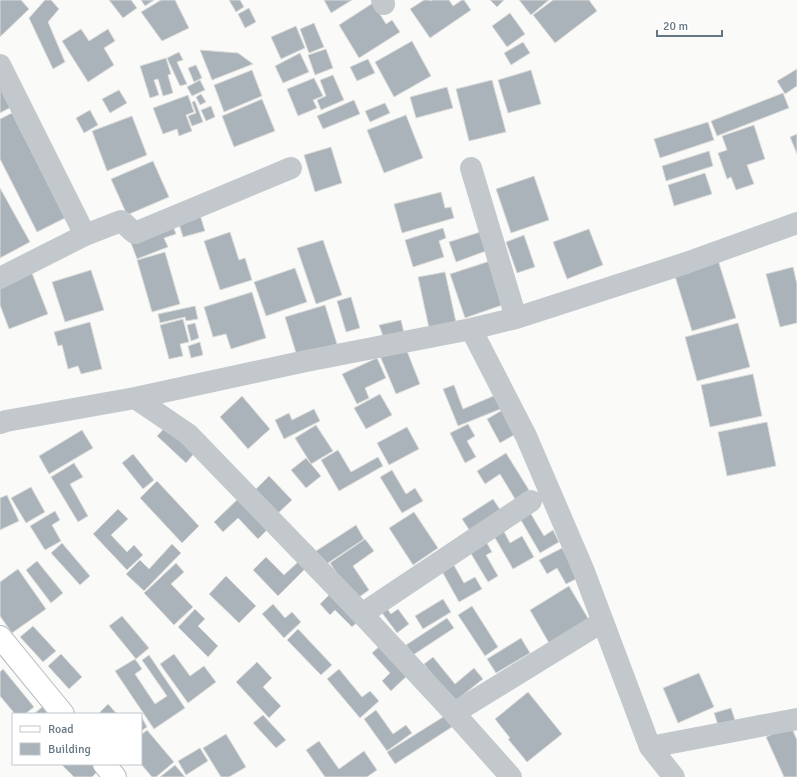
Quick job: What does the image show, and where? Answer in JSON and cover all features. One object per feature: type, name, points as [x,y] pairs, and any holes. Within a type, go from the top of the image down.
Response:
[{"type":"street","points":[[0,65],[85,235]]},
{"type":"street","points":[[0,278],[85,235],[121,221],[135,233],[291,168]]},
{"type":"street","points":[[471,168],[516,318]]},
{"type":"street","points":[[0,424],[6,421],[135,398],[306,361],[471,329],[516,318],[686,263],[797,223]]},
{"type":"street","points":[[471,329],[526,436],[583,569],[650,747],[674,777]]},
{"type":"street","points":[[135,398],[188,434],[362,614],[511,777]]},
{"type":"street","points":[[362,614],[531,501]]},
{"type":"street","points":[[454,713],[602,622]]},
{"type":"street","points":[[0,636],[62,713]]},
{"type":"street","points":[[650,747],[797,719]]},
{"type":"building","points":[[0,0],[21,0],[29,9],[0,37]]},
{"type":"building","points":[[45,0],[51,0],[59,9],[48,22],[65,62],[53,69],[29,18]]},
{"type":"building","points":[[109,0],[131,0],[137,8],[123,18]]},
{"type":"building","points":[[141,0],[154,0],[145,6]]},
{"type":"building","points":[[161,0],[175,0],[189,28],[162,41],[141,12]]},
{"type":"building","points":[[229,0],[240,0],[244,7],[236,12]]},
{"type":"building","points":[[324,0],[352,0],[331,13]]},
{"type":"building","points":[[424,0],[449,0],[453,6],[464,0],[471,10],[430,38],[410,9]]},
{"type":"building","points":[[490,0],[504,0],[497,7]]},
{"type":"building","points":[[519,0],[549,0],[531,15]]},
{"type":"building","points":[[553,0],[589,0],[597,11],[555,43],[533,15]]},
{"type":"building","points":[[373,3],[386,24],[392,20],[400,32],[359,58],[339,25]]},
{"type":"building","points":[[249,8],[256,22],[245,28],[238,14]]},
{"type":"building","points":[[510,13],[525,34],[507,47],[492,26]]},
{"type":"building","points":[[314,23],[324,47],[309,53],[300,29]]},
{"type":"building","points":[[296,26],[305,48],[281,59],[271,37]]},
{"type":"building","points":[[81,29],[89,41],[108,29],[115,41],[104,48],[114,65],[88,82],[62,41]]},
{"type":"building","points":[[412,41],[431,76],[394,97],[375,62]]},
{"type":"building","points":[[523,42],[530,53],[511,65],[504,53]]},
{"type":"building","points":[[326,49],[333,68],[315,75],[308,55]]},
{"type":"building","points":[[200,50],[238,53],[253,64],[212,80]]},
{"type":"building","points":[[179,52],[183,60],[177,62],[187,84],[180,86],[167,58]]},
{"type":"building","points":[[300,53],[309,72],[283,83],[275,66]]},
{"type":"building","points":[[166,58],[171,74],[168,75],[173,93],[163,96],[158,79],[154,80],[159,95],[150,98],[140,66]]},
{"type":"building","points":[[368,59],[375,73],[357,81],[350,67]]},
{"type":"building","points":[[196,65],[202,78],[194,82],[188,68]]},
{"type":"building","points":[[797,69],[797,86],[785,94],[777,81]]},
{"type":"building","points":[[252,70],[262,96],[224,112],[214,85]]},
{"type":"building","points":[[531,70],[541,104],[508,113],[498,80]]},
{"type":"building","points":[[333,75],[344,100],[321,110],[317,100],[326,96],[320,80]]},
{"type":"building","points":[[314,78],[323,96],[313,100],[317,108],[298,116],[287,89]]},
{"type":"building","points":[[200,80],[205,90],[192,96],[187,87]]},
{"type":"building","points":[[492,80],[506,132],[469,141],[456,89]]},
{"type":"building","points":[[0,87],[13,106],[0,113]]},
{"type":"building","points":[[447,87],[453,108],[416,118],[410,97]]},
{"type":"building","points":[[119,90],[127,103],[110,113],[102,99]]},
{"type":"building","points":[[783,93],[789,108],[717,136],[711,121]]},
{"type":"building","points":[[201,94],[206,102],[200,105],[196,97]]},
{"type":"building","points":[[188,95],[194,112],[186,115],[192,131],[179,136],[177,129],[163,134],[153,108]]},
{"type":"building","points":[[262,99],[275,131],[234,147],[222,116]]},
{"type":"building","points":[[354,100],[360,114],[323,129],[317,116]]},
{"type":"building","points":[[195,101],[203,122],[192,126],[188,116],[196,113],[192,102]]},
{"type":"building","points":[[385,103],[390,113],[370,122],[365,111]]},
{"type":"building","points":[[211,106],[215,117],[206,121],[201,110]]},
{"type":"building","points":[[90,110],[98,125],[84,133],[76,118]]},
{"type":"building","points":[[12,113],[65,218],[37,232],[0,159],[0,119]]},
{"type":"building","points":[[406,115],[423,158],[384,173],[367,130]]},
{"type":"building","points":[[132,116],[147,155],[107,171],[92,131]]},
{"type":"building","points":[[708,122],[714,140],[660,158],[654,139]]},
{"type":"building","points":[[754,125],[765,159],[747,165],[754,184],[736,190],[731,177],[727,179],[718,153],[727,150],[722,136]]},
{"type":"building","points":[[797,134],[797,154],[790,137]]},
{"type":"building","points":[[331,147],[342,183],[315,192],[304,155]]},
{"type":"building","points":[[709,151],[713,166],[666,181],[662,166]]},
{"type":"building","points":[[153,161],[169,197],[127,215],[111,179]]},
{"type":"building","points":[[705,173],[712,194],[674,206],[668,185]]},
{"type":"building","points":[[534,176],[549,220],[511,233],[496,189]]},
{"type":"building","points":[[0,188],[30,242],[0,258]]},
{"type":"building","points":[[441,192],[445,208],[451,207],[454,218],[402,233],[394,204]]},
{"type":"building","points":[[200,215],[205,231],[183,237],[178,221]]},
{"type":"building","points":[[173,226],[176,234],[164,238],[168,247],[137,259],[131,243]]},
{"type":"building","points":[[443,228],[446,238],[439,241],[444,257],[413,267],[405,240]]},
{"type":"building","points":[[589,229],[603,265],[567,279],[553,242]]},
{"type":"building","points":[[230,232],[239,260],[245,258],[252,280],[220,290],[204,241]]},
{"type":"building","points":[[480,232],[486,251],[456,262],[449,242]]},
{"type":"building","points":[[524,235],[535,267],[517,273],[506,242]]},
{"type":"building","points":[[323,240],[342,295],[316,304],[297,248]]},
{"type":"building","points":[[165,252],[180,304],[152,312],[137,260]]},
{"type":"building","points":[[493,260],[508,303],[465,318],[450,274]]},
{"type":"building","points":[[718,260],[736,318],[692,331],[674,273]]},
{"type":"building","points":[[28,263],[48,314],[9,329],[0,305],[0,274]]},
{"type":"building","points":[[793,267],[797,284],[797,323],[780,327],[766,274]]},
{"type":"building","points":[[295,268],[307,302],[266,316],[254,282]]},
{"type":"building","points":[[91,270],[104,310],[65,322],[52,282]]},
{"type":"building","points":[[445,272],[456,322],[429,328],[418,277]]},
{"type":"building","points":[[252,292],[266,338],[231,349],[226,334],[213,337],[204,307]]},
{"type":"building","points":[[351,297],[360,328],[346,332],[337,301]]},
{"type":"building","points":[[325,305],[337,344],[297,356],[285,317]]},
{"type":"building","points":[[195,306],[198,319],[186,321],[185,317],[160,323],[158,314]]},
{"type":"building","points":[[183,319],[189,342],[180,344],[183,356],[169,359],[160,325]]},
{"type":"building","points":[[401,320],[404,333],[384,339],[379,325]]},
{"type":"building","points":[[90,322],[102,369],[81,374],[78,366],[68,369],[62,345],[58,346],[54,332]]},
{"type":"building","points":[[195,323],[199,338],[191,341],[187,325]]},
{"type":"building","points":[[738,323],[750,367],[697,381],[685,337]]},
{"type":"building","points":[[200,342],[203,355],[191,358],[188,346]]},
{"type":"building","points":[[405,346],[420,384],[396,394],[380,356]]},
{"type":"building","points":[[377,358],[386,378],[365,388],[369,398],[357,404],[342,374]]},
{"type":"building","points":[[753,374],[762,416],[710,427],[701,385]]},
{"type":"building","points":[[454,385],[463,409],[498,394],[503,408],[458,426],[443,389]]},
{"type":"building","points":[[380,394],[392,415],[366,429],[354,408]]},
{"type":"building","points":[[242,396],[270,429],[248,449],[220,417]]},
{"type":"building","points":[[506,408],[519,432],[500,443],[487,419]]},
{"type":"building","points":[[314,409],[320,421],[284,439],[275,420],[289,413],[292,420]]},
{"type":"building","points":[[767,422],[776,466],[727,476],[718,432]]},
{"type":"building","points":[[169,423],[198,449],[186,463],[157,436]]},
{"type":"building","points":[[468,424],[475,436],[467,441],[476,457],[465,463],[450,433]]},
{"type":"building","points":[[316,425],[333,451],[311,464],[295,438]]},
{"type":"building","points":[[407,427],[419,449],[389,465],[377,443]]},
{"type":"building","points":[[82,430],[93,448],[49,474],[39,456]]},
{"type":"building","points":[[338,450],[351,472],[378,457],[383,466],[339,491],[321,460]]},
{"type":"building","points":[[506,453],[529,490],[515,499],[500,474],[485,484],[477,471]]},
{"type":"building","points":[[133,454],[154,480],[143,489],[122,463]]},
{"type":"building","points":[[306,458],[321,476],[306,488],[291,470]]},
{"type":"building","points":[[74,463],[83,477],[70,484],[88,516],[78,522],[51,477]]},
{"type":"building","points":[[392,470],[406,494],[415,488],[423,501],[402,513],[380,477]]},
{"type":"building","points":[[269,476],[292,500],[274,517],[251,494]]},
{"type":"building","points":[[157,481],[199,526],[182,543],[140,498]]},
{"type":"building","points":[[31,487],[45,512],[26,523],[11,498]]},
{"type":"building","points":[[7,495],[19,521],[0,530],[0,498]]},
{"type":"building","points":[[241,496],[270,527],[258,539],[238,518],[223,532],[214,522]]},
{"type":"building","points":[[493,499],[501,511],[470,531],[462,519]]},
{"type":"building","points":[[118,509],[128,519],[111,535],[127,552],[134,545],[143,555],[127,570],[93,534]]},
{"type":"building","points":[[528,509],[544,536],[553,530],[559,542],[540,553],[518,515]]},
{"type":"building","points":[[55,511],[60,520],[52,525],[61,541],[45,550],[30,526]]},
{"type":"building","points":[[414,512],[438,548],[413,565],[389,528]]},
{"type":"building","points":[[356,525],[364,539],[325,565],[316,551]]},
{"type":"building","points":[[501,526],[510,543],[522,536],[534,557],[513,569],[491,531]]},
{"type":"building","points":[[484,538],[492,552],[486,555],[498,576],[488,582],[467,547]]},
{"type":"building","points":[[365,539],[374,551],[353,566],[369,590],[355,600],[330,563]]},
{"type":"building","points":[[62,543],[90,576],[80,585],[51,553]]},
{"type":"building","points":[[172,544],[181,553],[144,591],[126,574],[140,560],[149,569]]},
{"type":"building","points":[[562,548],[578,578],[566,584],[557,568],[547,574],[539,560]]},
{"type":"building","points":[[266,557],[284,575],[299,561],[306,568],[278,596],[253,570]]},
{"type":"building","points":[[451,560],[464,583],[475,577],[482,589],[459,602],[439,566]]},
{"type":"building","points":[[37,561],[63,593],[51,603],[26,570]]},
{"type":"building","points":[[176,563],[184,572],[171,584],[193,607],[174,625],[144,593]]},
{"type":"building","points":[[18,569],[46,609],[12,633],[0,616],[0,582]]},
{"type":"building","points":[[226,576],[256,606],[239,623],[209,594]]},
{"type":"building","points":[[569,586],[589,620],[549,643],[530,610]]},
{"type":"building","points":[[334,590],[361,619],[352,627],[335,610],[330,615],[320,604]]},
{"type":"building","points":[[443,599],[451,612],[423,629],[415,616]]},
{"type":"building","points":[[273,604],[285,618],[292,612],[301,622],[284,638],[262,614]]},
{"type":"building","points":[[385,606],[391,614],[398,609],[409,624],[397,633],[380,610]]},
{"type":"building","points":[[472,606],[498,647],[485,656],[458,615]]},
{"type":"building","points":[[195,609],[205,619],[198,626],[218,646],[208,657],[178,627]]},
{"type":"building","points":[[122,616],[149,648],[136,659],[109,626]]},
{"type":"building","points":[[447,618],[454,628],[413,655],[406,645]]},
{"type":"building","points":[[33,626],[56,651],[43,662],[20,637]]},
{"type":"building","points":[[298,629],[332,665],[321,675],[287,640]]},
{"type":"building","points":[[521,638],[530,653],[496,673],[487,659]]},
{"type":"building","points":[[383,643],[410,673],[391,691],[382,681],[390,673],[372,653]]},
{"type":"building","points":[[61,654],[82,677],[69,689],[48,666]]},
{"type":"building","points":[[174,654],[190,676],[204,666],[216,682],[188,703],[160,664]]},
{"type":"building","points":[[149,655],[185,708],[154,729],[115,671],[135,659],[142,669],[135,674],[155,704],[167,696],[142,660]]},
{"type":"building","points":[[433,657],[455,684],[474,668],[483,679],[454,702],[424,664]]},
{"type":"building","points":[[257,662],[272,678],[263,687],[281,706],[269,718],[236,682]]},
{"type":"building","points":[[3,669],[34,707],[26,713],[14,713],[0,696],[0,672]]},
{"type":"building","points":[[339,669],[362,697],[370,691],[379,701],[360,718],[327,679]]},
{"type":"building","points":[[699,673],[714,707],[678,723],[663,688]]},
{"type":"building","points":[[528,692],[562,734],[527,762],[508,739],[510,738],[495,719]]},
{"type":"building","points":[[108,704],[116,713],[99,713]]},
{"type":"building","points":[[42,707],[47,713],[35,713]]},
{"type":"building","points":[[731,708],[735,720],[718,725],[714,713]]},
{"type":"building","points":[[376,710],[393,734],[406,725],[412,733],[387,751],[364,719]]},
{"type":"building","points":[[448,714],[455,725],[395,764],[387,752]]},
{"type":"building","points":[[263,715],[286,740],[276,748],[253,723]]},
{"type":"building","points":[[142,718],[147,727],[142,730]]},
{"type":"building","points":[[791,726],[797,740],[797,777],[784,777],[766,737]]},
{"type":"building","points":[[147,730],[174,762],[156,777],[152,777],[142,765],[142,734]]},
{"type":"building","points":[[226,734],[246,767],[229,777],[221,777],[203,748]]},
{"type":"building","points":[[319,741],[339,769],[364,751],[377,770],[367,777],[325,777],[306,750]]},
{"type":"building","points":[[200,748],[208,761],[186,775],[178,761]]},
{"type":"building","points":[[62,765],[94,765],[99,770],[92,777],[74,777]]},
{"type":"building","points":[[175,765],[185,777],[160,777]]}]
